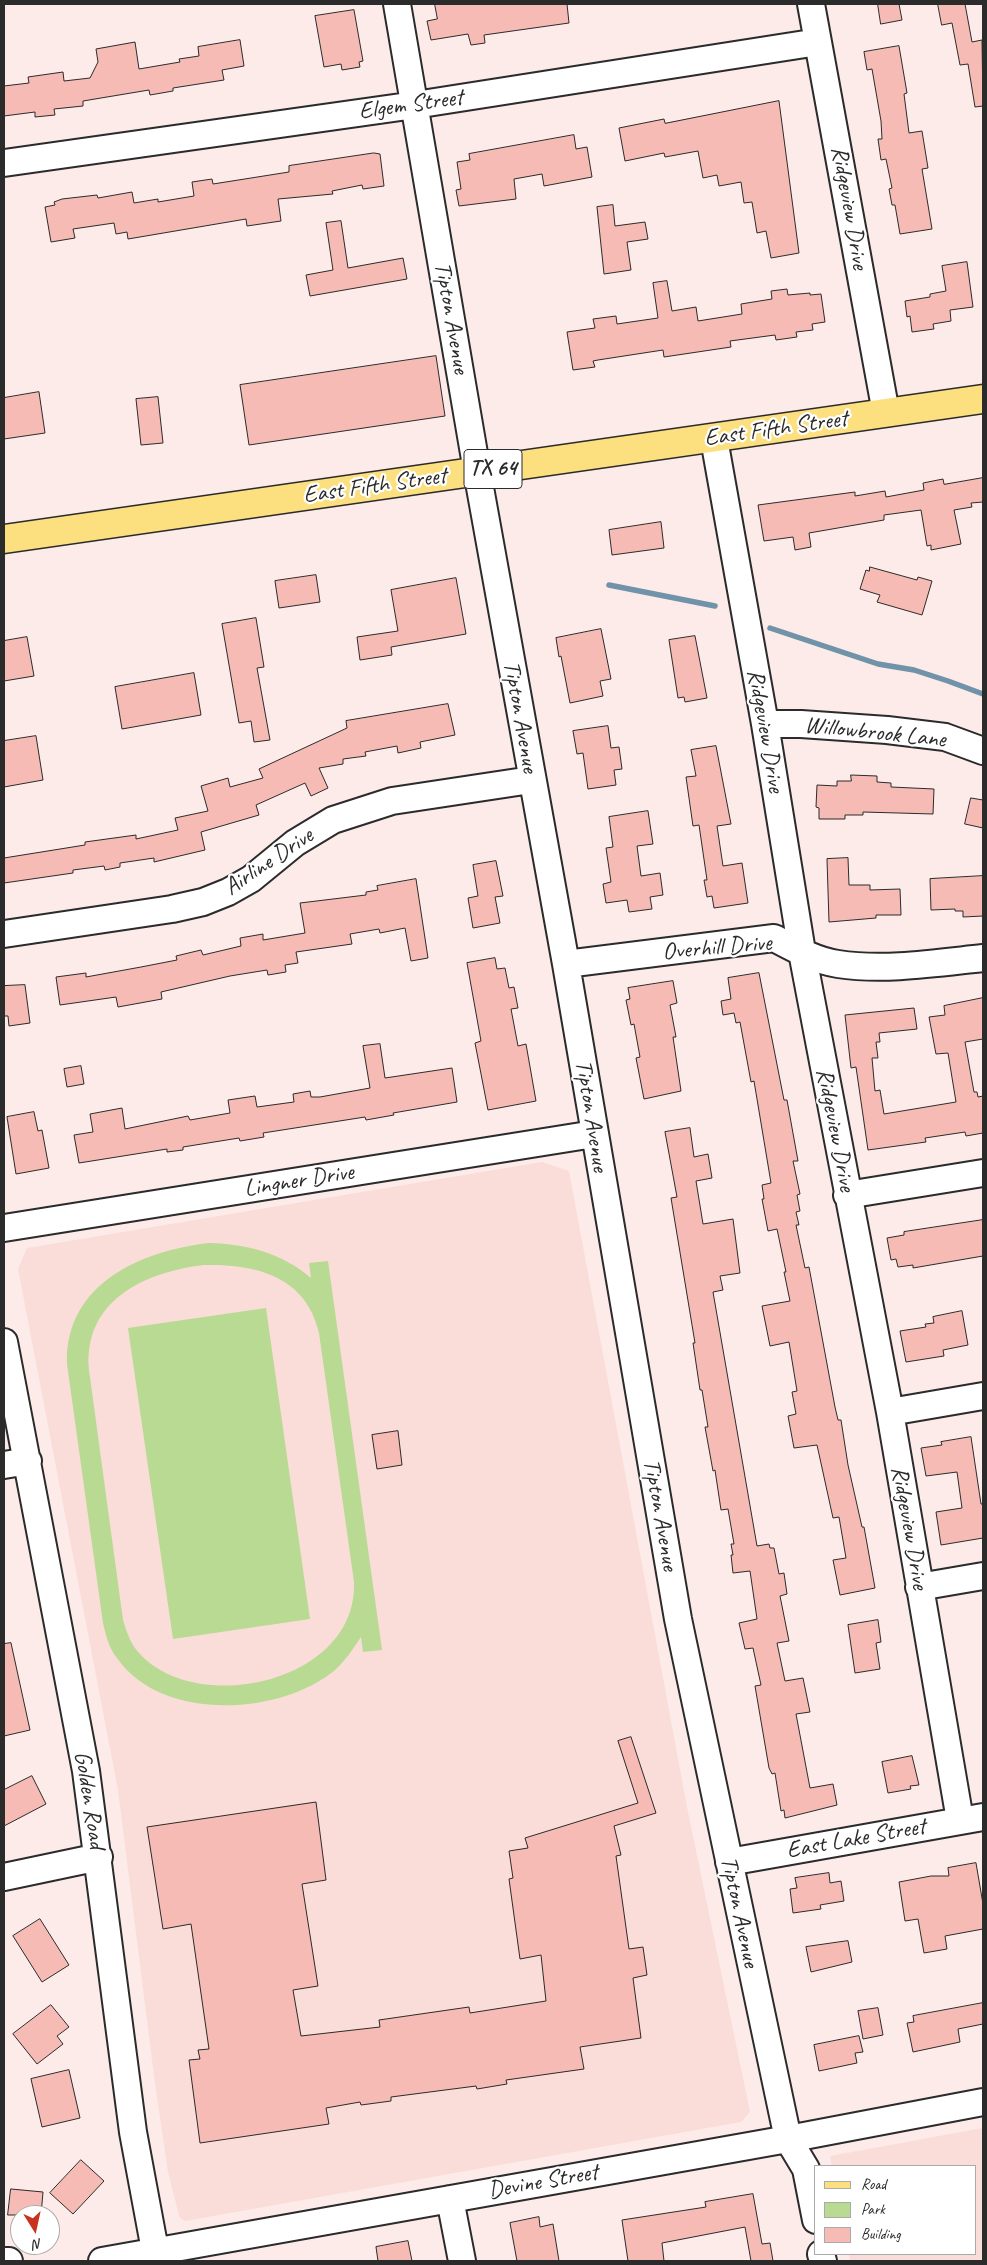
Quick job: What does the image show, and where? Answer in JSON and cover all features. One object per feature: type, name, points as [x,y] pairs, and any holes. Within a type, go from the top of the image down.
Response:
[{"type":"main road","name":"East Fifth Street","points":[[4,540],[983,399]]},
{"type":"street","name":"Tipton Avenue","points":[[397,4],[531,780],[566,964],[678,1619],[788,2139],[806,2169],[814,2210]]},
{"type":"street","name":"Ridgeview Drive","points":[[811,4],[886,413]]},
{"type":"street","name":"Elgem Street","points":[[4,163],[415,106],[818,42]]},
{"type":"street","name":"Ridgeview Drive","points":[[714,438],[802,952],[890,1412],[919,1587],[972,1819]]},
{"type":"street","name":"Willowbrook Lane","points":[[764,724],[801,724],[897,731],[945,737],[983,751]]},
{"type":"street","name":"Airline Drive","points":[[4,934],[172,909],[203,902],[228,892],[251,879],[295,843],[333,820],[392,800],[531,780]]},
{"type":"street","name":"Overhill Drive","points":[[566,964],[774,938],[802,952],[837,964],[891,966],[983,958]]},
{"type":"street","name":"Lingner Drive","points":[[4,1228],[594,1134]]},
{"type":"street","points":[[847,1195],[983,1173]]},
{"type":"street","name":"Golden Road","points":[[4,1342],[16,1463],[86,1771],[99,1857],[130,2114],[156,2257]]},
{"type":"street","points":[[890,1412],[983,1396]]},
{"type":"street","points":[[919,1587],[983,1576]]},
{"type":"street","name":"East Lake Street","points":[[729,1862],[972,1819]]},
{"type":"street","points":[[4,1877],[99,1857]]},
{"type":"street","name":"Devine Street","points":[[102,2261],[156,2257],[450,2198],[788,2139],[983,2102]]},
{"type":"street","points":[[450,2198],[462,2261]]},
{"type":"street","points":[[4,2261],[9,2261]]},
{"type":"shaded area","points":[[542,1162],[569,1171],[687,1807],[750,2112],[741,2122],[185,2221],[180,2218],[168,2172],[118,1790],[18,1269],[27,1248]]},
{"type":"shaded area","points":[[983,2128],[983,2261],[850,2261],[849,2255],[977,2255],[977,2165],[832,2165],[830,2156]]},
{"type":"green space","points":[[209,1243],[250,1248],[276,1256],[300,1269],[311,1278],[309,1263],[328,1261],[382,1650],[363,1652],[361,1637],[335,1670],[312,1685],[284,1697],[253,1703],[222,1705],[191,1702],[162,1693],[137,1679],[117,1658],[110,1646],[103,1623],[67,1364],[70,1336],[79,1312],[93,1293],[111,1276],[157,1254]],"holes":[[[204,1265],[223,1265],[260,1271],[276,1277],[291,1286],[303,1298],[312,1314],[319,1333],[354,1582],[348,1616],[330,1644],[303,1665],[270,1679],[234,1685],[198,1683],[166,1673],[140,1654],[134,1647],[123,1620],[89,1370],[90,1346],[96,1325],[107,1308],[122,1294],[140,1283],[160,1275]]]},
{"type":"green space","points":[[266,1308],[310,1619],[173,1639],[128,1328]]},
{"type":"building","points":[[435,4],[567,4],[569,23],[484,35],[485,43],[471,45],[468,34],[431,40],[427,21],[437,19]]},
{"type":"building","points":[[878,4],[899,4],[902,20],[881,24]]},
{"type":"building","points":[[938,4],[965,4],[972,42],[982,40],[983,106],[975,107],[968,64],[960,65],[952,23],[942,25]]},
{"type":"building","points":[[354,10],[363,61],[359,62],[360,67],[342,70],[341,64],[324,67],[315,16]]},
{"type":"building","points":[[240,40],[244,66],[222,70],[224,80],[173,88],[173,91],[150,95],[149,90],[83,101],[83,106],[54,109],[55,115],[35,117],[35,112],[4,116],[4,86],[29,83],[28,77],[63,72],[64,81],[90,78],[98,62],[96,49],[135,42],[139,69],[180,62],[179,59],[199,56],[198,47]]},
{"type":"building","points":[[899,46],[907,93],[904,94],[909,133],[922,131],[928,168],[922,169],[932,229],[900,234],[895,205],[892,205],[889,189],[892,188],[886,159],[881,160],[878,139],[882,139],[881,121],[872,69],[867,70],[864,52]]},
{"type":"building","points":[[779,101],[799,253],[771,258],[766,231],[757,233],[752,202],[744,203],[741,182],[719,186],[717,175],[703,178],[698,151],[665,157],[664,153],[625,161],[619,128],[664,119],[665,123]]},
{"type":"building","points":[[574,135],[576,149],[587,147],[592,177],[544,186],[542,174],[514,179],[516,199],[459,206],[456,190],[461,189],[457,162],[470,160],[469,154]]},
{"type":"building","points":[[374,153],[380,154],[384,186],[363,189],[362,185],[332,191],[333,194],[278,199],[281,221],[247,226],[246,219],[128,239],[127,232],[116,234],[114,223],[73,229],[75,238],[51,242],[45,207],[55,205],[54,202],[62,199],[97,195],[98,198],[132,192],[134,203],[158,199],[158,202],[194,196],[192,182],[212,179],[213,184],[289,172],[289,166]]},
{"type":"building","points":[[613,205],[615,226],[645,222],[648,239],[627,242],[631,270],[604,274],[597,207]]},
{"type":"building","points":[[341,221],[348,268],[403,258],[407,279],[310,296],[306,275],[333,270],[326,223]]},
{"type":"building","points":[[967,262],[973,307],[950,310],[951,321],[933,324],[934,329],[912,332],[910,316],[907,317],[905,301],[930,297],[930,294],[946,291],[942,266]]},
{"type":"building","points":[[667,281],[672,311],[696,307],[698,321],[742,314],[741,304],[772,299],[771,291],[787,289],[788,295],[821,294],[825,322],[812,324],[813,330],[796,332],[797,337],[776,340],[775,335],[730,341],[731,347],[664,357],[663,350],[593,361],[595,367],[573,370],[567,332],[595,328],[593,319],[616,316],[617,324],[658,318],[653,283]]},
{"type":"building","points":[[436,356],[445,416],[249,445],[240,385]]},
{"type":"building","points":[[39,392],[45,433],[4,439],[4,398]]},
{"type":"building","points":[[158,397],[163,443],[141,445],[136,399]]},
{"type":"building","points":[[983,478],[983,502],[971,503],[972,507],[954,510],[961,544],[931,550],[931,545],[927,546],[921,510],[884,515],[884,520],[809,533],[811,547],[795,550],[793,537],[764,541],[758,505],[855,492],[855,496],[885,491],[886,497],[924,490],[923,483],[943,479],[944,484]]},
{"type":"building","points":[[661,522],[664,548],[612,555],[609,530]]},
{"type":"building","points":[[870,567],[917,580],[918,577],[932,581],[922,615],[877,602],[880,595],[860,589],[866,570],[869,571]]},
{"type":"building","points":[[316,575],[320,602],[279,608],[275,581]]},
{"type":"building","points":[[456,578],[466,634],[391,647],[392,655],[360,660],[357,637],[398,631],[391,590]]},
{"type":"building","points":[[256,618],[264,667],[257,668],[270,740],[254,742],[251,721],[239,723],[222,624]]},
{"type":"building","points":[[601,629],[611,679],[600,681],[603,696],[570,703],[556,638]]},
{"type":"building","points":[[695,636],[707,698],[685,702],[684,697],[678,698],[669,640]]},
{"type":"building","points":[[27,637],[34,676],[4,681],[4,641]]},
{"type":"building","points":[[194,673],[201,715],[122,729],[115,687]]},
{"type":"building","points":[[448,704],[455,735],[420,742],[421,748],[398,753],[397,746],[365,752],[366,756],[343,759],[343,764],[319,768],[328,788],[311,796],[305,783],[256,805],[259,815],[201,832],[205,850],[154,862],[154,858],[120,863],[120,867],[105,870],[104,866],[73,870],[73,873],[4,883],[4,858],[85,845],[85,842],[136,835],[136,839],[178,830],[175,818],[208,811],[201,786],[228,778],[230,787],[263,778],[259,769],[347,728],[346,721]]},
{"type":"building","points":[[608,726],[611,748],[619,747],[622,769],[614,770],[616,785],[588,789],[583,753],[577,754],[573,731]]},
{"type":"building","points":[[36,736],[43,780],[4,787],[4,741]]},
{"type":"building","points":[[716,746],[731,824],[717,826],[723,866],[742,863],[748,903],[714,908],[712,896],[707,897],[704,880],[707,880],[699,825],[693,826],[686,777],[696,776],[691,750]]},
{"type":"building","points":[[851,775],[877,776],[877,782],[891,783],[891,787],[934,789],[933,814],[863,812],[863,815],[845,815],[845,819],[819,819],[819,808],[816,807],[817,785],[837,786],[837,781],[851,781]]},
{"type":"building","points":[[971,798],[983,800],[983,828],[965,824]]},
{"type":"building","points":[[648,811],[653,844],[637,846],[641,876],[660,873],[663,895],[650,897],[652,909],[629,912],[627,900],[606,903],[603,884],[611,882],[606,848],[613,847],[609,817]]},
{"type":"building","points":[[848,858],[849,885],[870,885],[870,890],[900,889],[901,915],[876,915],[876,918],[829,922],[827,859]]},
{"type":"building","points":[[496,861],[503,896],[495,897],[500,923],[473,928],[468,898],[478,896],[473,865]]},
{"type":"building","points":[[983,876],[983,916],[963,917],[963,911],[955,911],[955,909],[931,910],[930,879]]},
{"type":"building","points":[[416,879],[428,958],[411,961],[405,928],[380,933],[379,929],[350,934],[352,944],[296,952],[298,963],[285,965],[286,972],[268,975],[267,970],[230,976],[161,992],[162,999],[118,1007],[116,997],[60,1005],[56,977],[86,973],[86,977],[141,967],[177,960],[176,956],[201,950],[203,955],[241,946],[240,938],[263,934],[263,940],[305,933],[300,903],[366,895],[366,892],[378,890],[377,886]]},
{"type":"building","points":[[495,958],[497,969],[505,968],[509,988],[514,987],[518,1008],[511,1009],[518,1046],[526,1044],[536,1101],[488,1110],[475,1043],[481,1041],[467,963]]},
{"type":"building","points":[[759,973],[784,1100],[787,1100],[798,1161],[793,1161],[800,1194],[797,1195],[800,1211],[796,1212],[799,1225],[796,1225],[805,1268],[809,1267],[835,1407],[838,1420],[841,1420],[848,1465],[862,1527],[864,1527],[875,1588],[840,1595],[833,1560],[846,1558],[839,1517],[833,1518],[817,1445],[794,1448],[788,1416],[796,1414],[792,1392],[797,1391],[789,1342],[770,1346],[762,1306],[790,1301],[784,1272],[786,1272],[777,1229],[768,1231],[762,1199],[764,1199],[762,1185],[771,1183],[754,1081],[751,1082],[740,1022],[736,1023],[734,1013],[723,1015],[721,1001],[731,999],[728,978]]},
{"type":"building","points":[[673,981],[677,1003],[670,1005],[676,1037],[673,1037],[681,1091],[644,1099],[636,1058],[640,1057],[634,1024],[631,1025],[626,1000],[630,999],[628,988]]},
{"type":"building","points":[[25,985],[30,1023],[9,1026],[8,1016],[4,1016],[4,986]]},
{"type":"building","points":[[983,998],[983,1039],[965,1042],[974,1092],[977,1092],[978,1097],[983,1096],[983,1133],[966,1136],[965,1132],[925,1138],[926,1142],[868,1150],[856,1067],[851,1068],[845,1015],[914,1008],[917,1029],[879,1033],[880,1042],[876,1042],[878,1058],[872,1058],[875,1091],[880,1090],[884,1114],[956,1102],[948,1053],[936,1054],[929,1017],[945,1015],[944,1006]]},
{"type":"building","points":[[380,1044],[385,1078],[452,1068],[457,1102],[393,1113],[394,1115],[366,1120],[365,1117],[263,1133],[264,1137],[240,1141],[239,1138],[183,1147],[183,1150],[167,1152],[167,1149],[79,1163],[74,1135],[93,1132],[90,1114],[122,1108],[125,1129],[188,1116],[190,1120],[230,1113],[228,1100],[255,1096],[257,1107],[294,1102],[293,1094],[310,1091],[311,1097],[320,1097],[370,1088],[363,1046]]},
{"type":"building","points":[[81,1066],[84,1084],[67,1087],[64,1069]]},
{"type":"building","points":[[34,1112],[38,1131],[42,1130],[49,1168],[16,1174],[7,1117]]},
{"type":"building","points":[[690,1128],[694,1157],[708,1154],[712,1178],[696,1181],[703,1224],[733,1219],[740,1273],[720,1276],[723,1290],[713,1292],[757,1546],[769,1544],[770,1548],[774,1548],[779,1574],[784,1573],[787,1594],[780,1596],[789,1641],[777,1643],[785,1681],[803,1678],[810,1712],[796,1714],[810,1788],[833,1784],[837,1805],[785,1818],[784,1810],[781,1811],[775,1773],[772,1774],[769,1768],[755,1686],[761,1685],[753,1648],[745,1649],[739,1623],[757,1619],[750,1571],[733,1573],[731,1544],[734,1544],[728,1509],[721,1510],[715,1470],[713,1471],[705,1427],[708,1427],[702,1390],[700,1390],[693,1343],[695,1343],[671,1198],[677,1197],[665,1132]]},
{"type":"building","points":[[983,1220],[983,1256],[913,1268],[913,1265],[898,1267],[896,1259],[891,1260],[887,1238],[904,1235],[904,1232]]},
{"type":"building","points":[[962,1311],[968,1345],[943,1350],[944,1356],[906,1362],[900,1331],[926,1327],[925,1324],[934,1323],[933,1317]]},
{"type":"building","points":[[398,1431],[402,1465],[377,1469],[372,1435]]},
{"type":"building","points":[[971,1437],[981,1504],[983,1504],[983,1538],[941,1545],[936,1512],[962,1508],[957,1472],[926,1476],[921,1448],[942,1445],[941,1442]]},
{"type":"building","points":[[878,1620],[881,1642],[876,1643],[880,1669],[855,1673],[848,1625]]},
{"type":"building","points":[[11,1643],[30,1730],[4,1736],[4,1644]]},
{"type":"building","points":[[631,1737],[656,1813],[614,1826],[621,1855],[616,1856],[629,1949],[643,1947],[647,1975],[633,1978],[641,2038],[580,2047],[584,2069],[506,2080],[507,2084],[477,2089],[476,2086],[391,2097],[391,2101],[361,2105],[360,2102],[326,2108],[329,2124],[200,2143],[189,2060],[200,2059],[198,2050],[209,2049],[191,1924],[163,1929],[147,1827],[316,1802],[326,1880],[302,1884],[318,1986],[293,1990],[301,2036],[380,2027],[379,2020],[469,2007],[470,2013],[546,2001],[541,1955],[520,1959],[509,1879],[513,1878],[509,1851],[528,1848],[525,1838],[638,1803],[618,1741]]},
{"type":"building","points":[[912,1756],[919,1785],[910,1786],[911,1789],[888,1793],[882,1762]]},
{"type":"building","points":[[32,1776],[46,1804],[4,1826],[4,1790]]},
{"type":"building","points":[[976,1863],[983,1904],[983,1929],[945,1936],[947,1949],[924,1953],[918,1919],[905,1921],[899,1882],[931,1876],[949,1876],[948,1868]]},
{"type":"building","points":[[829,1873],[830,1883],[841,1881],[844,1901],[820,1905],[821,1909],[793,1913],[790,1889],[797,1888],[795,1878]]},
{"type":"building","points":[[40,1919],[69,1965],[42,1982],[13,1936]]},
{"type":"building","points":[[848,1941],[852,1962],[811,1972],[806,1947]]},
{"type":"building","points":[[983,2003],[983,2024],[958,2029],[960,2042],[913,2052],[907,2023],[914,2022],[913,2016]]},
{"type":"building","points":[[51,2005],[69,2027],[57,2036],[63,2044],[37,2064],[13,2034]]},
{"type":"building","points":[[878,2008],[883,2035],[863,2039],[858,2011]]},
{"type":"building","points":[[859,2036],[863,2052],[855,2053],[857,2063],[819,2071],[814,2045]]},
{"type":"building","points":[[69,2070],[80,2118],[42,2127],[31,2079]]},
{"type":"building","points":[[81,2160],[104,2181],[73,2214],[50,2193]]},
{"type":"building","points":[[11,2189],[43,2192],[42,2205],[10,2205],[10,2215],[8,2215]]},
{"type":"building","points":[[753,2194],[762,2244],[770,2243],[773,2261],[751,2261],[745,2227],[662,2243],[664,2261],[628,2261],[622,2220],[706,2207],[705,2202]]},
{"type":"building","points":[[539,2217],[540,2227],[553,2224],[559,2261],[517,2261],[510,2223]]},
{"type":"building","points":[[408,2241],[412,2261],[378,2261],[376,2247]]},
{"type":"waterway","points":[[609,585],[715,606]]},
{"type":"waterway","points":[[770,628],[878,664],[914,670],[983,694]]}]
